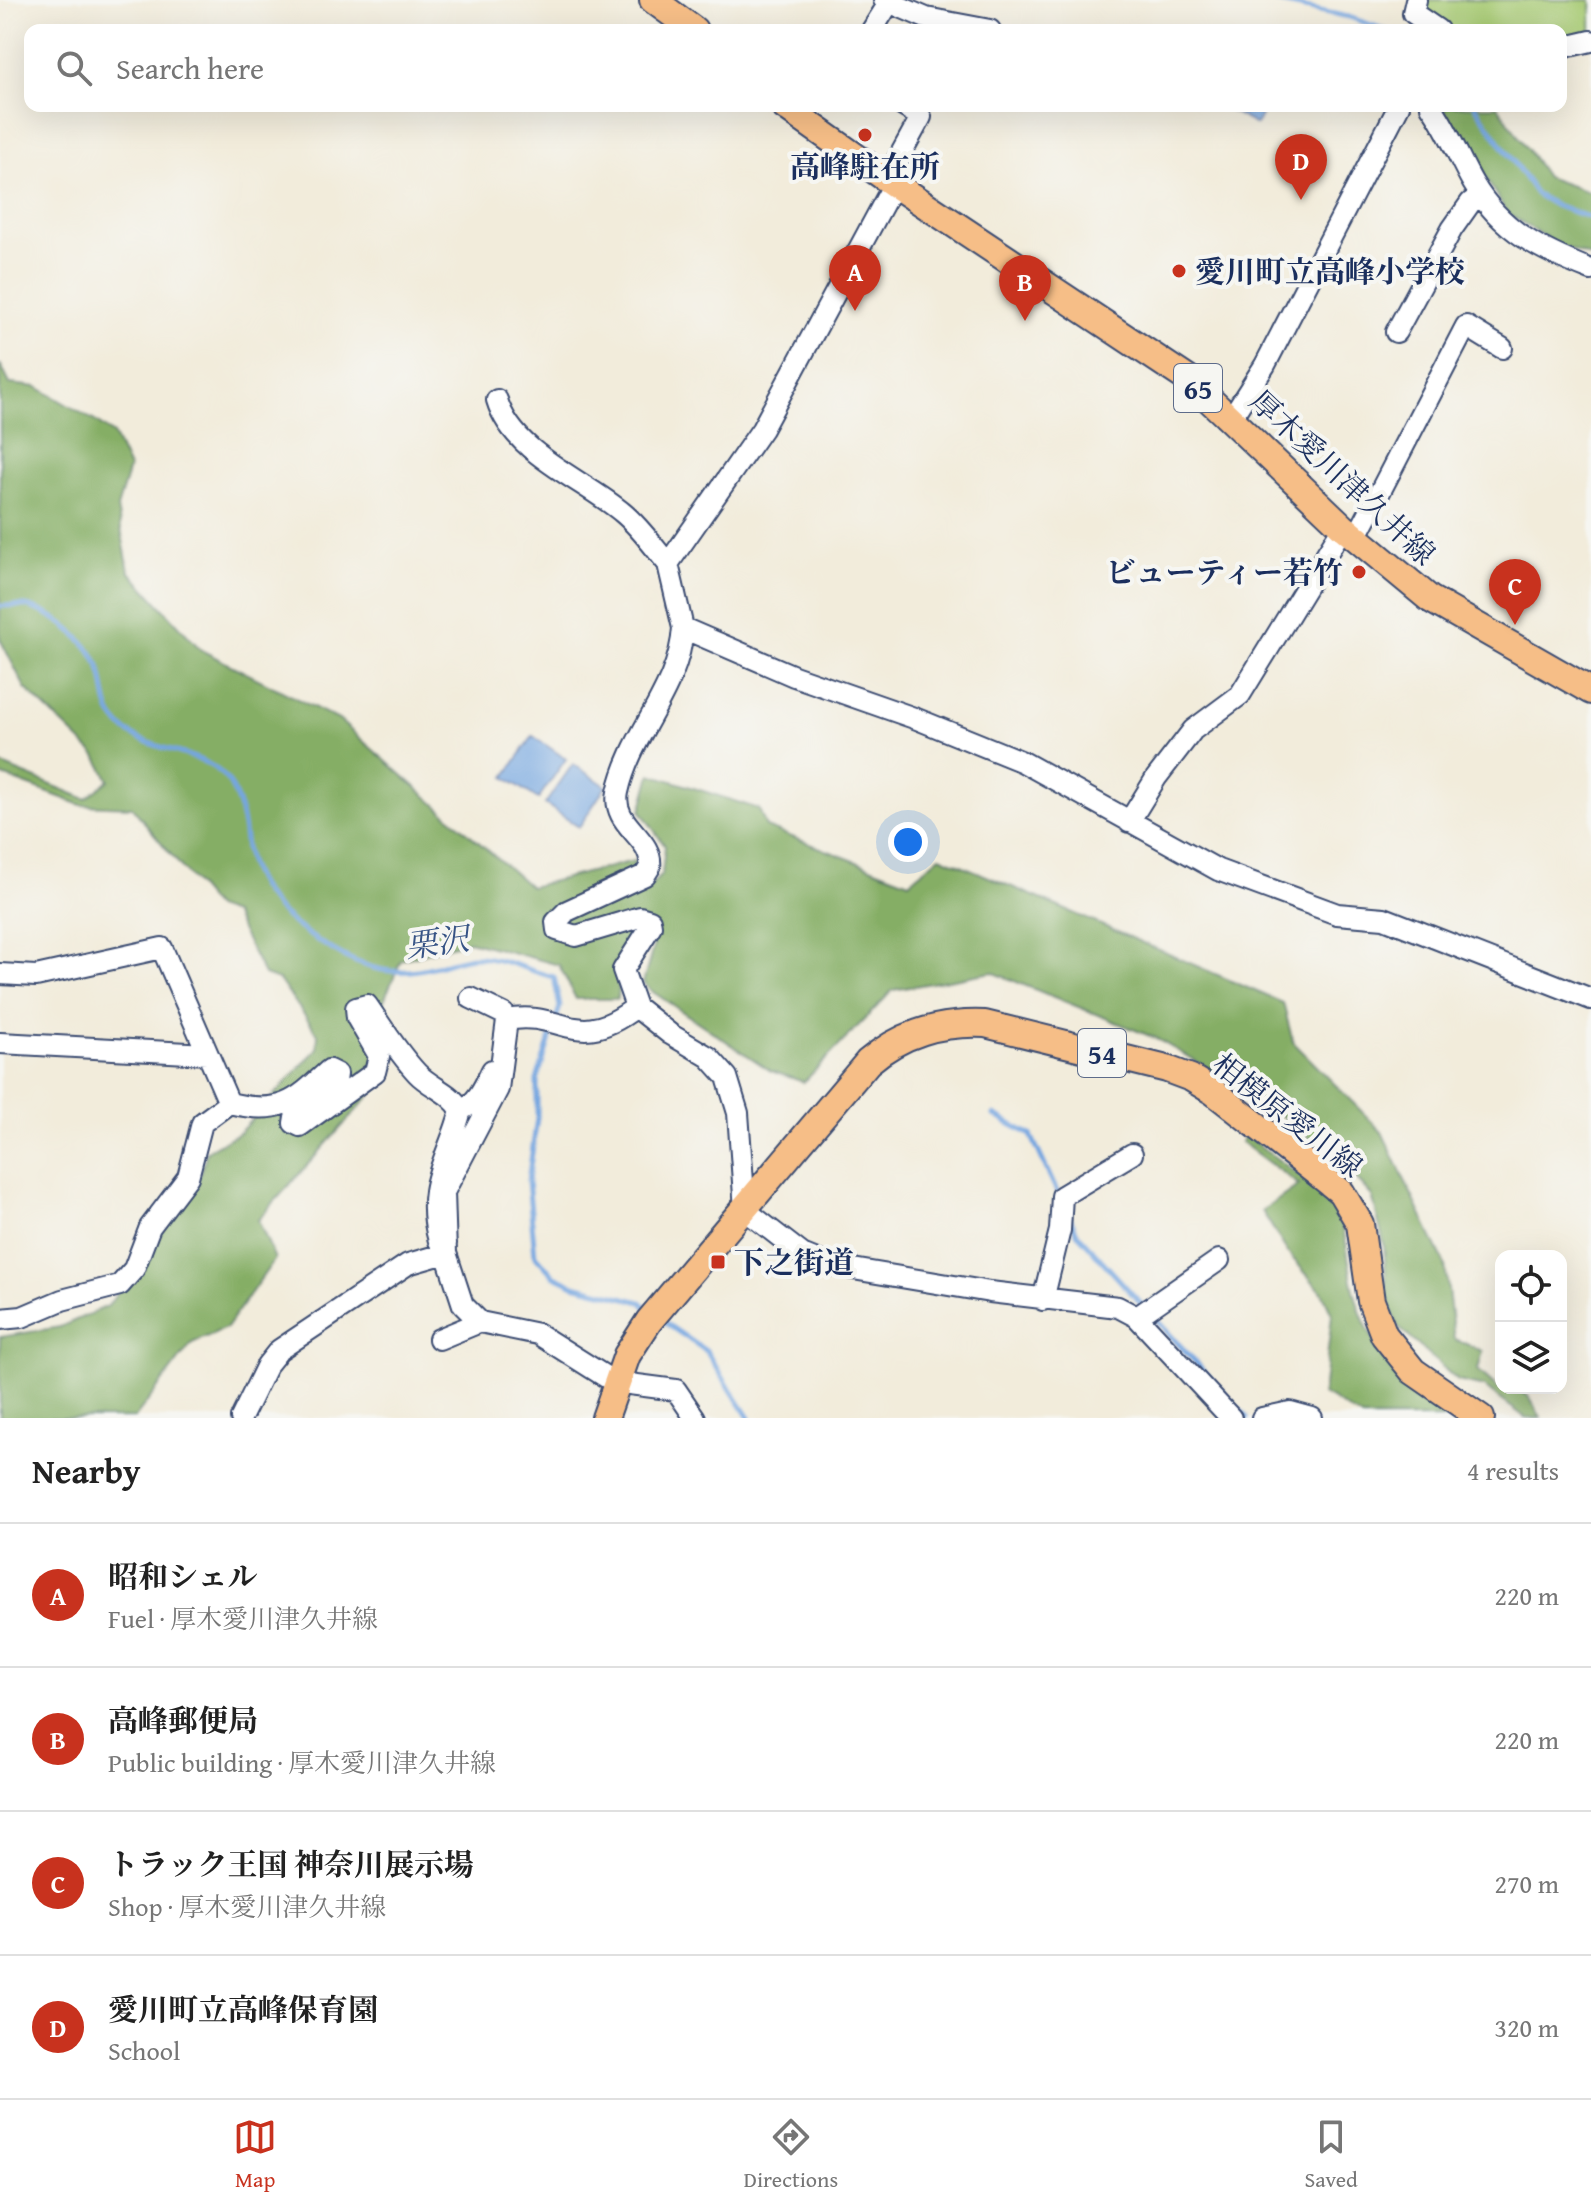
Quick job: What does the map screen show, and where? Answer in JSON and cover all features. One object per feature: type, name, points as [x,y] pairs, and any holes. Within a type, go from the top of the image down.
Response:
[{"type":"main road","points":[[653,0],[686,24]]},
{"type":"main road","name":"厚木愛川津久井線","points":[[792,112],[891,182],[1189,380],[1279,468],[1289,472],[1350,532],[1430,599],[1591,691]]},
{"type":"main road","name":"相模原愛川線","points":[[605,1418],[614,1382],[627,1355],[658,1312],[868,1062],[903,1036],[940,1026],[985,1024],[1167,1069],[1214,1092],[1341,1192],[1360,1224],[1371,1301],[1384,1335],[1413,1371],[1481,1418]]},
{"type":"street","points":[[1416,0],[1413,13],[1429,24]]},
{"type":"street","points":[[875,24],[887,2],[926,18],[958,24]]},
{"type":"street","points":[[1567,47],[1591,41]]},
{"type":"street","points":[[668,564],[762,429],[891,182],[921,117],[913,112]]},
{"type":"street","points":[[1230,420],[1265,365],[1396,112]]},
{"type":"street","points":[[1435,112],[1451,134],[1482,197],[1520,238],[1591,270]]},
{"type":"street","points":[[1396,332],[1452,229],[1471,202],[1482,197]]},
{"type":"street","points":[[1129,822],[1156,778],[1193,730],[1240,695],[1430,412],[1466,326],[1502,348]]},
{"type":"street","points":[[497,400],[512,428],[525,443],[622,512],[668,564],[683,628],[676,670],[618,792],[620,815],[646,849],[650,867],[645,875],[567,911],[556,922],[557,930],[576,936],[640,917],[650,920],[651,926],[623,970],[636,1007],[670,1034],[709,1057],[727,1077],[738,1113],[745,1210],[802,1254],[829,1265],[1043,1300],[1118,1307],[1137,1317],[1231,1418]]},
{"type":"street","points":[[683,628],[794,676],[903,714],[1023,762],[1218,870],[1337,914],[1384,918],[1591,999]]},
{"type":"street","points":[[0,974],[36,976],[162,948],[229,1103]]},
{"type":"street","points":[[471,998],[504,1014],[507,1020],[498,1089],[444,1192],[446,1248],[463,1305],[480,1322],[538,1334],[614,1382],[676,1390],[695,1418]]},
{"type":"street","points":[[0,1319],[22,1317],[62,1300],[120,1285],[134,1269],[150,1227],[188,1177],[202,1123],[229,1103],[280,1107],[300,1097],[329,1070],[334,1070],[336,1081],[295,1117],[294,1123],[300,1126],[375,1072],[379,1056],[357,1018],[356,1008],[361,1004],[367,1005],[414,1070],[429,1085],[457,1102],[461,1110],[435,1179],[436,1228],[439,1241],[446,1248]]},
{"type":"street","points":[[507,1020],[546,1020],[566,1029],[589,1030],[636,1007]]},
{"type":"street","points":[[0,1043],[207,1054]]},
{"type":"street","points":[[461,1110],[467,1108],[483,1088],[493,1067],[502,1066]]},
{"type":"street","points":[[1043,1300],[1060,1230],[1062,1196],[1132,1154]]},
{"type":"street","points":[[241,1418],[267,1365],[279,1350],[408,1264],[446,1248]]},
{"type":"street","points":[[1137,1317],[1219,1260]]},
{"type":"street","points":[[439,1339],[480,1322]]},
{"type":"street","points":[[1262,1418],[1290,1412],[1312,1418]]},
{"type":"green space","points":[[1423,0],[1591,0],[1591,31],[1567,36],[1567,24],[1441,24],[1427,14]]},
{"type":"green space","points":[[1446,112],[1502,112],[1546,177],[1591,193],[1591,257],[1558,245],[1507,213]]},
{"type":"green space","points":[[0,364],[10,384],[37,387],[113,434],[129,468],[117,508],[129,571],[201,650],[339,720],[530,887],[638,860],[623,880],[641,896],[662,874],[665,846],[641,811],[651,774],[759,809],[766,827],[909,882],[940,856],[1283,1003],[1293,1042],[1382,1132],[1445,1265],[1454,1339],[1483,1351],[1478,1370],[1495,1385],[1495,1394],[1526,1394],[1541,1418],[1526,1418],[1484,1387],[1458,1381],[1398,1327],[1387,1297],[1384,1244],[1372,1196],[1348,1170],[1325,1190],[1344,1231],[1353,1286],[1364,1320],[1395,1367],[1454,1418],[1362,1418],[1323,1394],[1332,1314],[1322,1292],[1288,1253],[1262,1211],[1299,1185],[1241,1142],[1245,1135],[1307,1181],[1332,1155],[1253,1094],[1155,1038],[992,972],[893,990],[804,1082],[771,1071],[653,992],[643,983],[654,944],[636,938],[619,975],[617,999],[576,999],[559,965],[469,941],[401,960],[370,1033],[381,1083],[258,1220],[275,1259],[226,1328],[192,1343],[135,1418],[0,1418],[0,1337],[60,1327],[108,1306],[200,1175],[207,1151],[240,1132],[317,1049],[318,1034],[279,980],[264,975],[233,914],[215,908],[132,807],[81,805],[0,775],[0,764],[86,799],[109,780],[96,756],[25,688],[0,639]]},
{"type":"water","points":[[1232,112],[1263,112],[1256,125]]},
{"type":"water","points":[[533,736],[566,759],[538,799],[505,777]]},
{"type":"water","points":[[573,764],[606,786],[579,827],[545,804]]},
{"type":"waterway","points":[[1266,0],[1369,24]]},
{"type":"waterway","points":[[1479,112],[1536,194],[1556,206],[1591,218]]},
{"type":"waterway","name":"栗沢","points":[[0,606],[19,605],[41,611],[64,625],[84,643],[98,664],[110,711],[128,732],[207,763],[220,772],[237,800],[250,865],[257,881],[277,908],[304,931],[358,963],[383,970],[409,971],[478,957],[554,977],[560,1007],[556,1019]]},
{"type":"waterway","name":"栗沢","points":[[553,1029],[537,1080],[537,1118],[528,1181],[535,1255],[553,1275],[574,1285],[641,1302],[647,1308]]},
{"type":"waterway","points":[[994,1115],[1031,1135],[1058,1194]]},
{"type":"waterway","points":[[1068,1213],[1077,1233],[1144,1307]]},
{"type":"waterway","points":[[1151,1314],[1247,1418]]},
{"type":"waterway","name":"栗沢","points":[[661,1320],[706,1351],[749,1418]]},
{"type":"place","name":"高峰駐在所","points":[[865,135]]},
{"type":"place","name":"愛川町立高峰保育園","points":[[1301,200]]},
{"type":"place","name":"愛川町立高峰小学校","points":[[1179,271]]},
{"type":"place","name":"昭和シェル","points":[[855,311]]},
{"type":"place","name":"高峰郵便局","points":[[1025,321]]},
{"type":"place","name":"ビューティー若竹","points":[[1359,572]]},
{"type":"place","name":"トラック王国 神奈川展示場","points":[[1515,625]]},
{"type":"place","name":"下之街道","points":[[718,1262]]}]
